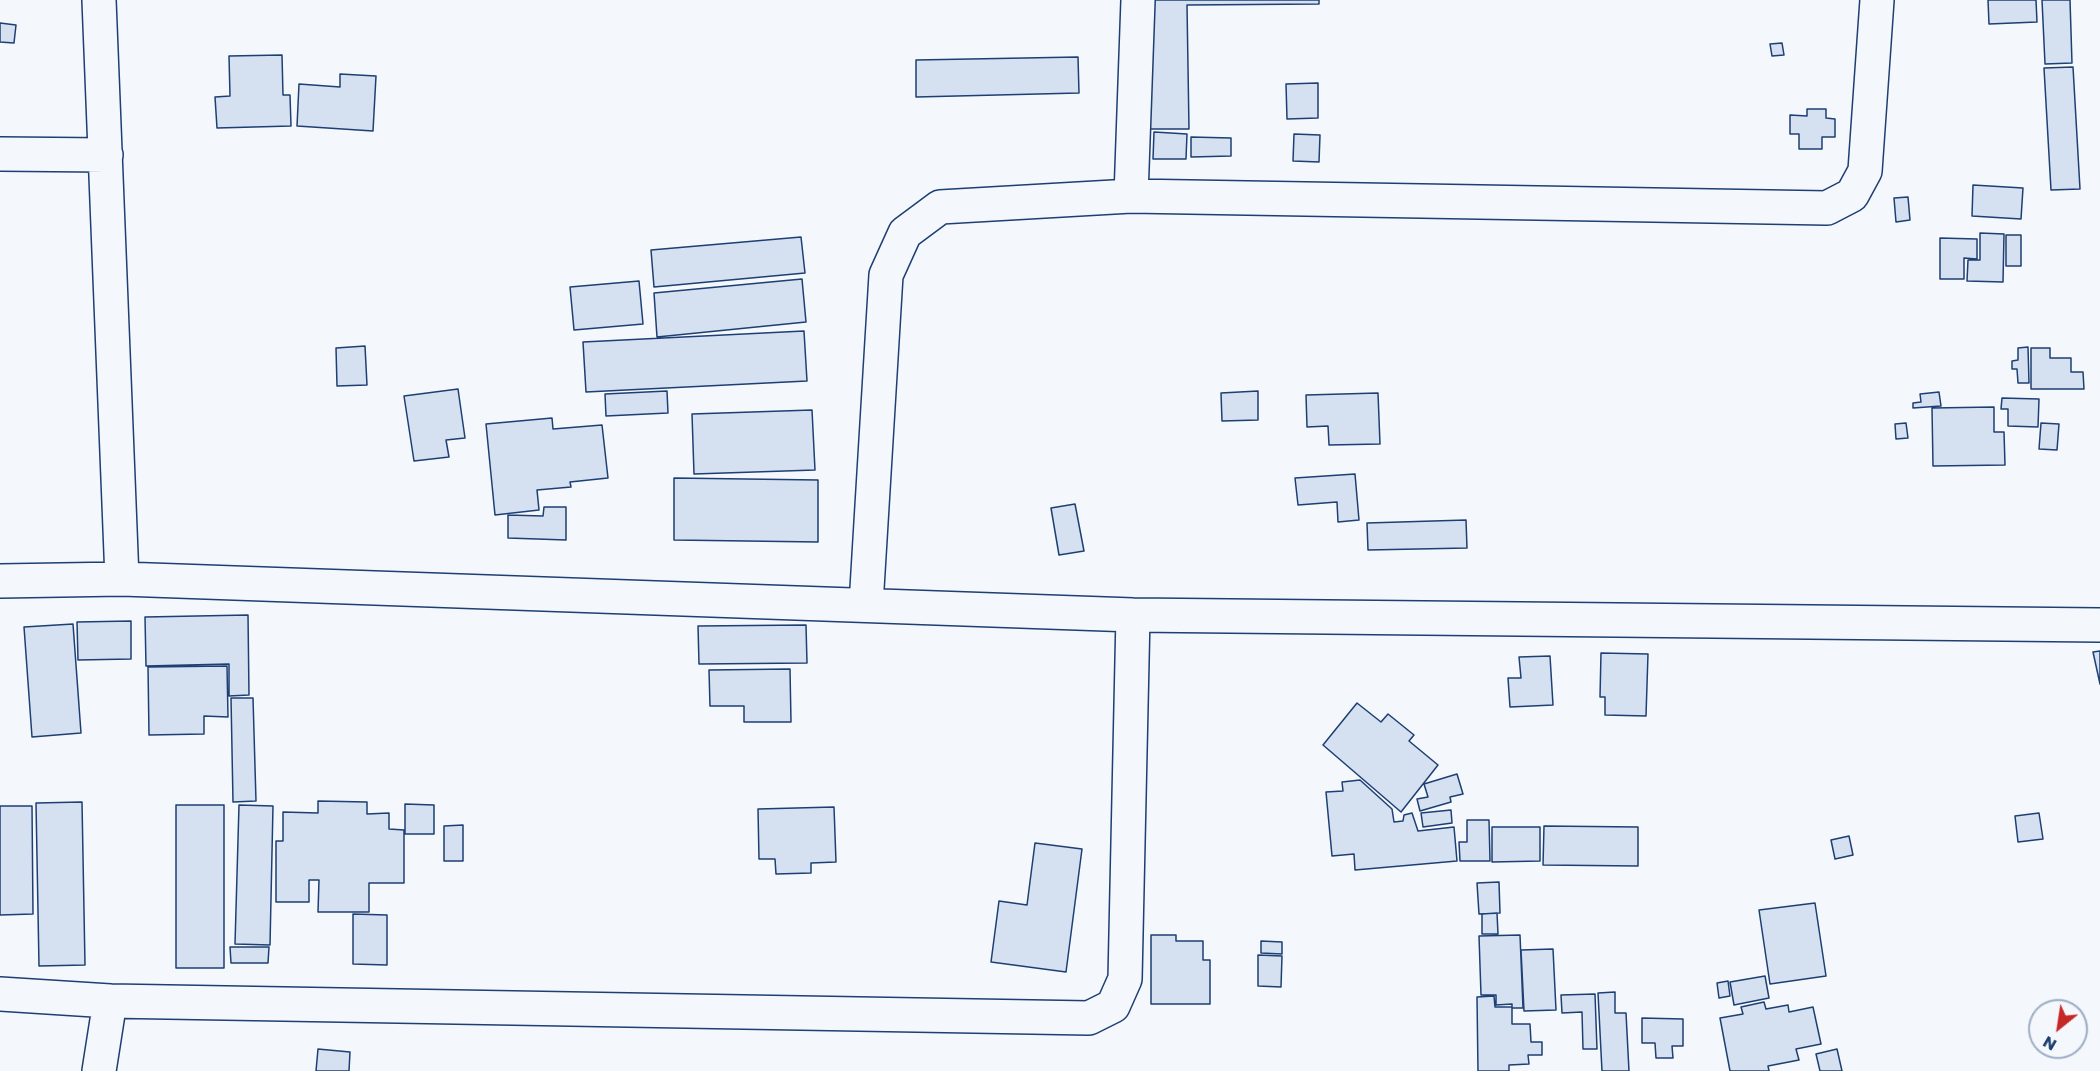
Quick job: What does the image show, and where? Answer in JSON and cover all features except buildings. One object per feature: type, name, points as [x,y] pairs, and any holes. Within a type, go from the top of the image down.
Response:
[{"type":"street","points":[[99,0],[122,579]]},
{"type":"street","points":[[1131,196],[1138,0]]},
{"type":"street","points":[[866,605],[886,275],[905,233],[940,207],[1131,196],[1827,208],[1852,195],[1865,171],[1877,0]]},
{"type":"street","points":[[0,154],[106,155]]},
{"type":"street","points":[[0,581],[122,579],[1133,615],[2100,625]]},
{"type":"street","points":[[0,994],[111,1001],[1089,1018],[1113,1006],[1125,979],[1133,615]]},
{"type":"street","points":[[99,1071],[111,1001]]}]
